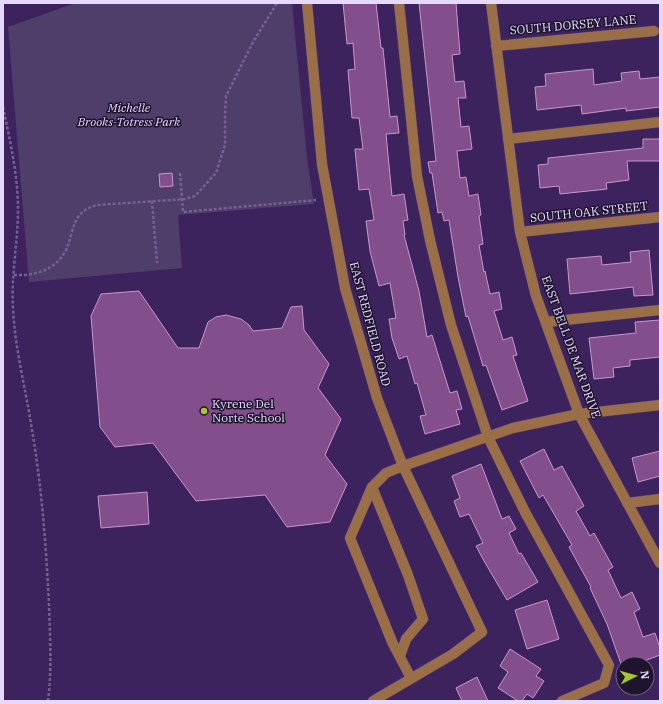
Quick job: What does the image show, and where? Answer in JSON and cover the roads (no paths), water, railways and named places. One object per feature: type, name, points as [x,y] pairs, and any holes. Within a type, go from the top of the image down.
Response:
[{"type":"street","name":"EAST REDFIELD ROAD","points":[[307,3],[322,164],[345,288],[377,398],[403,466],[482,632],[453,654],[411,678]]},
{"type":"street","points":[[399,3],[417,176],[451,325],[488,437],[525,512],[609,665],[604,682],[562,701]]},
{"type":"street","name":"EAST BELL DE MAR DRIVE","points":[[491,3],[520,232],[536,296],[579,414],[660,563]]},
{"type":"street","name":"SOUTH DORSEY LANE","points":[[496,46],[654,31]]},
{"type":"street","points":[[508,139],[660,122]]},
{"type":"street","name":"SOUTH OAK STREET","points":[[520,232],[660,217]]},
{"type":"street","points":[[546,322],[660,310]]},
{"type":"street","points":[[373,701],[411,678],[393,644],[350,538],[372,487],[386,473],[513,428],[579,414],[660,404]]},
{"type":"street","points":[[372,487],[408,575],[423,619],[406,639],[400,656]]},
{"type":"street","points":[[627,503],[660,499]]},
{"type":"place","name":"Kyrene Del Norte School","points":[[204,411]]},
{"type":"park label","name":"Michelle Brooks-Totress Park","points":[[129,115]]}]
